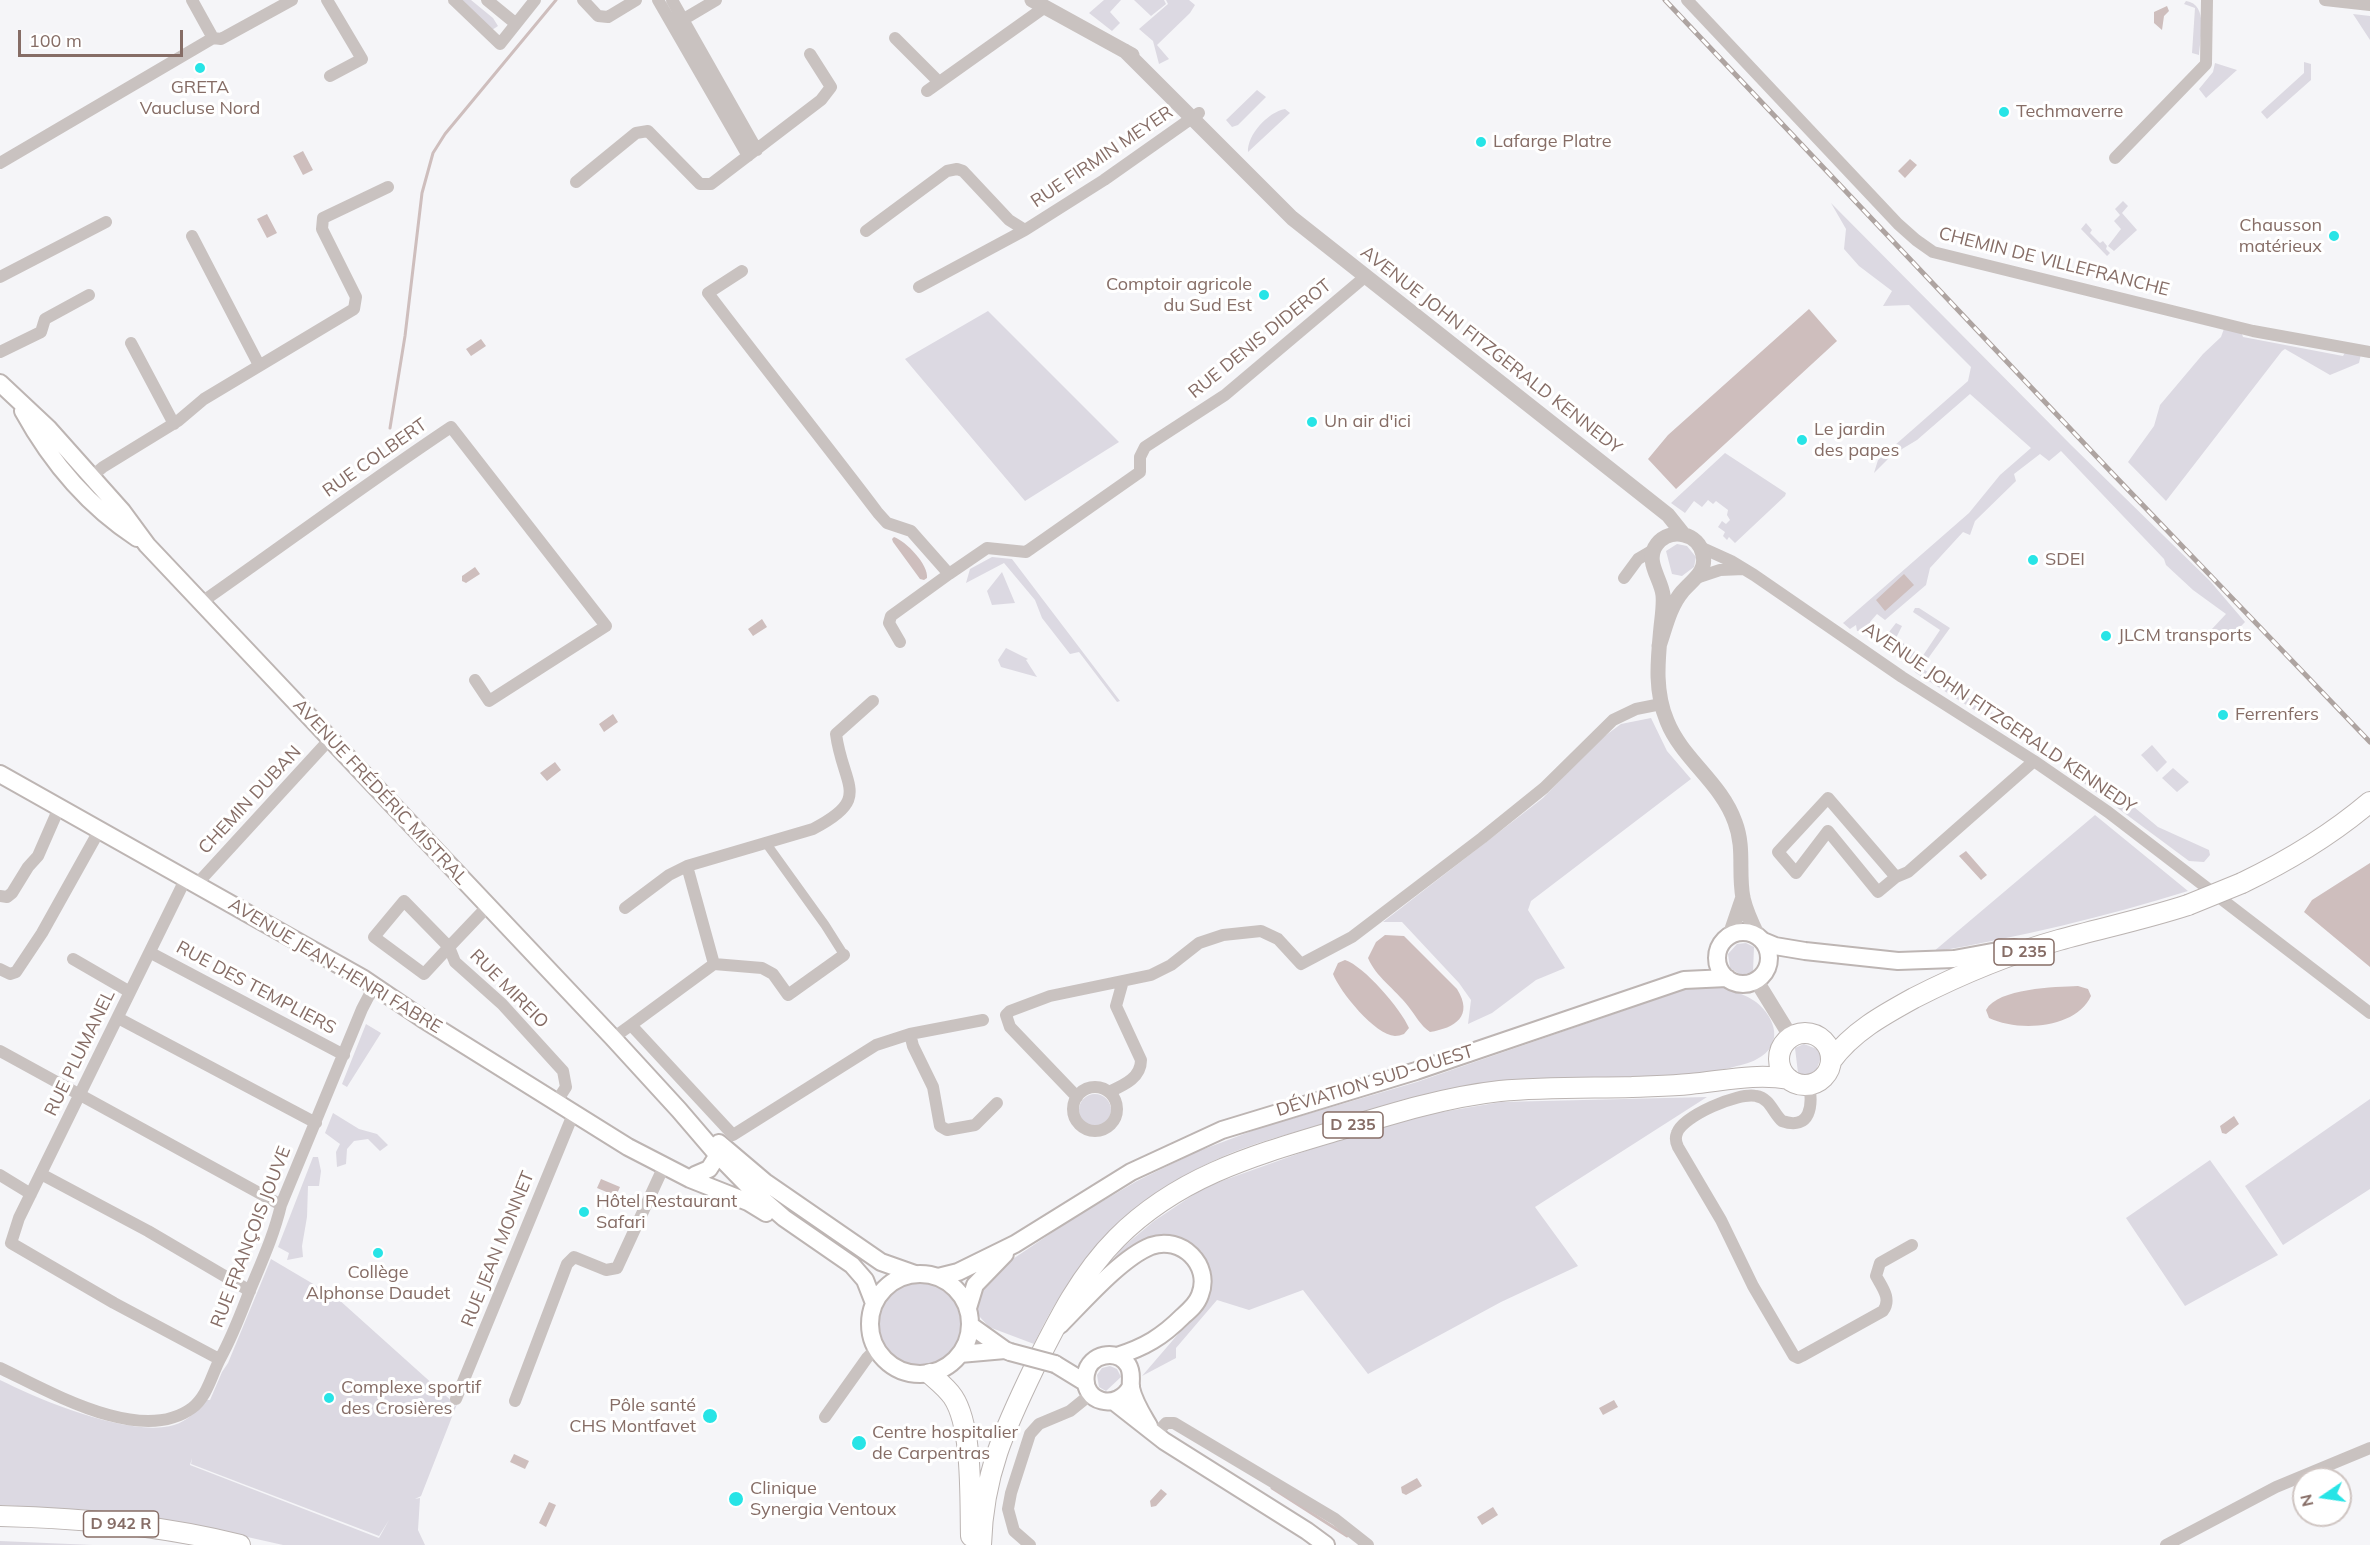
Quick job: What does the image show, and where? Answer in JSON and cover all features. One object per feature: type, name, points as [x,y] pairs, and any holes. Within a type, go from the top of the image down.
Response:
[{"type":"main road","name":"AVENUE FRÉDÉRIC MISTRAL","points":[[0,383],[48,428],[122,511],[147,545],[679,1110]]},
{"type":"main road","name":"AVENUE FRÉDÉRIC MISTRAL","points":[[18,402],[49,453],[96,509],[147,545]]},
{"type":"main road","name":"AVENUE JEAN-HENRI FABRE","points":[[0,774],[280,930],[375,986],[423,1019],[628,1147],[664,1166]]},
{"type":"main road","name":"D 235","points":[[1817,1036],[1836,1034],[1869,1023],[1968,972],[2059,940],[2155,916],[2242,883],[2304,851],[2366,805]]},
{"type":"main road","points":[[1726,978],[1718,966],[1720,945],[1730,935],[1744,932],[1775,946],[1898,961],[1954,959],[2059,940]]},
{"type":"main road","points":[[1684,980],[1726,978],[1744,984],[1756,980],[1765,973],[1769,960],[1769,953],[1760,939]]},
{"type":"main road","points":[[1684,980],[1708,963],[1718,951]]},
{"type":"main road","name":"DÉVIATION SUD-OUEST","points":[[1015,1244],[1131,1172],[1222,1130],[1416,1071],[1684,980]]},
{"type":"main road","name":"D 235","points":[[1831,1061],[1837,1052],[1869,1023]]},
{"type":"main road","points":[[1807,1033],[1817,1036],[1827,1046],[1831,1061],[1825,1075],[1809,1084],[1796,1083],[1789,1079],[1780,1066],[1785,1045],[1807,1033]]},
{"type":"main road","name":"D 235","points":[[1731,1078],[1765,1063],[1785,1045]]},
{"type":"main road","name":"D 235","points":[[981,1545],[984,1505],[994,1458],[1009,1419],[1052,1334],[1090,1270],[1118,1237],[1140,1218],[1203,1176],[1236,1161],[1404,1110],[1469,1095],[1535,1089],[1690,1084],[1731,1078],[1789,1079]]},
{"type":"main road","points":[[679,1110],[714,1152],[753,1191],[784,1218],[859,1272],[873,1303]]},
{"type":"main road","points":[[679,1110],[765,1182],[881,1262],[915,1274],[938,1277],[951,1284],[961,1295],[969,1317],[1007,1351]]},
{"type":"main road","points":[[695,1175],[709,1169],[716,1158],[714,1152]]},
{"type":"main road","points":[[664,1166],[753,1191],[816,1218]]},
{"type":"main road","points":[[664,1166],[748,1202],[836,1255]]},
{"type":"main road","points":[[938,1277],[958,1272],[1015,1244]]},
{"type":"main road","points":[[915,1274],[902,1276],[881,1292],[873,1303],[869,1326],[876,1349],[891,1366],[918,1375],[930,1374],[952,1363],[966,1345],[975,1285],[1015,1244]]},
{"type":"main road","points":[[1052,1334],[1098,1287],[1130,1259],[1150,1247],[1168,1244],[1187,1251],[1202,1271],[1203,1285],[1200,1297],[1193,1307],[1158,1340],[1131,1379],[1122,1397],[1113,1401],[1101,1401],[1057,1364]]},
{"type":"main road","points":[[960,1354],[1007,1351],[1057,1364],[1092,1361],[1101,1356],[1117,1356],[1158,1340]]},
{"type":"main road","points":[[1117,1356],[1128,1366],[1136,1403],[1154,1432]]},
{"type":"main road","points":[[1088,1389],[1086,1371],[1092,1361]]},
{"type":"main road","points":[[930,1374],[954,1398],[963,1424],[968,1457],[971,1545]]},
{"type":"main road","points":[[1113,1401],[1154,1432],[1326,1545]]},
{"type":"main road","name":"D 942 R","points":[[0,1516],[130,1524],[240,1545]]},
{"type":"main road","points":[[0,1529],[56,1530],[175,1545]]},
{"type":"street","points":[[192,0],[213,38]]},
{"type":"street","points":[[0,163],[213,38],[221,39],[292,0]]},
{"type":"street","points":[[327,0],[362,59],[330,76]]},
{"type":"street","points":[[454,0],[500,44],[535,0]]},
{"type":"street","points":[[487,0],[515,23]]},
{"type":"street","points":[[583,0],[598,16],[608,17],[636,0]]},
{"type":"street","points":[[658,0],[753,153]]},
{"type":"street","points":[[672,0],[753,153]]},
{"type":"street","points":[[684,19],[716,0]]},
{"type":"street","name":"CHEMIN DE VILLEFRANCHE","points":[[1687,0],[1898,224],[1933,252],[2253,331],[2370,352]]},
{"type":"street","points":[[2115,158],[2206,64],[2207,0]]},
{"type":"street","points":[[2325,0],[2370,5]]},
{"type":"street","points":[[927,91],[1038,4]]},
{"type":"street","name":"AVENUE JOHN FITZGERALD KENNEDY","points":[[1038,4],[1125,51],[1195,116],[1274,201],[1668,515],[1684,534]]},
{"type":"street","points":[[895,39],[939,82]]},
{"type":"street","points":[[576,182],[636,133],[648,131],[700,184],[711,184],[821,100],[831,87],[810,54]]},
{"type":"street","name":"RUE FIRMIN MEYER","points":[[919,287],[1024,230],[1104,180],[1195,116]]},
{"type":"street","name":"RUE FIRMIN MEYER","points":[[866,231],[947,171],[957,169],[963,171],[1009,220],[1024,230]]},
{"type":"street","points":[[91,477],[103,467],[174,424],[204,399],[354,309],[356,297],[322,229],[323,218],[388,187]]},
{"type":"street","points":[[0,277],[106,222]]},
{"type":"street","points":[[192,236],[259,365]]},
{"type":"street","points":[[742,271],[708,293],[780,390],[811,425],[887,523],[911,531],[950,574]]},
{"type":"street","name":"RUE DENIS DIDEROT","points":[[900,642],[889,623],[891,616],[987,548],[1026,552],[1140,472],[1140,457],[1145,447],[1226,395],[1366,276]]},
{"type":"street","points":[[0,352],[40,332],[45,319],[89,295]]},
{"type":"street","points":[[131,343],[174,424]]},
{"type":"street","name":"RUE COLBERT","points":[[202,602],[345,502],[383,472],[451,427],[606,626],[489,701],[475,680]]},
{"type":"street","name":"AVENUE JOHN FITZGERALD KENNEDY","points":[[1643,495],[1657,517],[1661,531],[1657,545]]},
{"type":"street","points":[[1624,578],[1638,559],[1671,535],[1684,534],[1700,547],[1704,560],[1703,567],[1676,601],[1659,646]]},
{"type":"street","points":[[1657,545],[1653,555],[1663,598],[1657,672],[1661,704],[1672,733],[1714,784],[1729,808],[1740,836],[1743,897],[1760,939]]},
{"type":"street","name":"AVENUE JOHN FITZGERALD KENNEDY","points":[[1700,547],[1745,569],[1902,677],[2034,761],[2108,812],[2286,951],[2370,1013]]},
{"type":"street","points":[[1631,567],[1656,573],[1670,584],[1685,585],[1720,570],[1745,569]]},
{"type":"street","points":[[625,908],[669,875],[687,866],[813,829],[830,820],[846,807],[851,795],[838,750],[836,734],[873,701]]},
{"type":"street","points":[[1077,1097],[1010,1027],[1006,1015],[1010,1011],[1050,996],[1151,975],[1171,965],[1199,943],[1223,935],[1261,931],[1278,939],[1301,964],[1352,937],[1482,838],[1544,788],[1612,720],[1636,709],[1661,704]]},
{"type":"street","name":"CHEMIN DUBAN","points":[[191,882],[330,739]]},
{"type":"street","points":[[1896,877],[1828,798],[1778,852],[1796,873],[1828,831],[1878,892],[1896,877],[1908,872],[2034,761]]},
{"type":"street","points":[[0,896],[7,897],[12,893],[28,867],[38,856],[59,808]]},
{"type":"street","points":[[0,969],[10,974],[16,972],[42,933],[99,831]]},
{"type":"street","points":[[613,1038],[714,964],[762,968],[773,974],[788,995],[844,955],[766,843]]},
{"type":"street","points":[[687,866],[714,964]]},
{"type":"street","name":"RUE PLUMANEL","points":[[191,882],[130,992],[31,1194],[11,1243],[114,1303],[219,1359]]},
{"type":"street","points":[[1730,935],[1743,897]]},
{"type":"street","points":[[404,901],[449,947],[424,974],[374,937],[404,901]]},
{"type":"street","name":"RUE MIREIO","points":[[488,906],[449,947],[455,962],[502,1004],[563,1071],[566,1087],[557,1101]]},
{"type":"street","name":"RUE DES TEMPLIERS","points":[[151,953],[344,1055]]},
{"type":"street","points":[[73,959],[130,992]]},
{"type":"street","points":[[1756,980],[1785,1045]]},
{"type":"street","points":[[1109,1092],[1135,1078],[1141,1067],[1141,1060],[1116,1006],[1123,981]]},
{"type":"street","name":"RUE FRANÇOIS JOUVE","points":[[0,1368],[68,1400],[108,1414],[143,1422],[170,1419],[193,1407],[202,1397],[219,1359],[231,1340],[273,1238],[281,1204],[362,1009],[375,986]]},
{"type":"street","points":[[118,1018],[316,1123]]},
{"type":"street","points":[[631,1025],[733,1135],[876,1045],[910,1034],[983,1020]]},
{"type":"street","points":[[910,1034],[913,1046],[933,1087],[940,1126],[947,1130],[975,1125],[997,1103]]},
{"type":"street","points":[[0,1051],[281,1204]]},
{"type":"street","points":[[1809,1084],[1812,1103],[1810,1111],[1805,1119],[1798,1123],[1790,1124],[1782,1121],[1766,1100],[1749,1095],[1729,1099],[1700,1113],[1680,1129],[1676,1141],[1721,1220],[1753,1286],[1794,1356],[1798,1358],[1802,1356],[1883,1311],[1887,1306],[1887,1298],[1876,1276],[1880,1263],[1912,1245]]},
{"type":"street","points":[[1092,1087],[1109,1092],[1116,1103],[1116,1117],[1107,1127],[1098,1130],[1084,1128],[1078,1121],[1074,1108],[1077,1097],[1083,1090],[1092,1087]]},
{"type":"street","name":"RUE JEAN MONNET","points":[[456,1399],[574,1112]]},
{"type":"street","points":[[515,1401],[567,1264],[574,1257],[606,1270],[617,1268],[664,1166]]},
{"type":"street","points":[[41,1174],[148,1231],[250,1291]]},
{"type":"street","points":[[0,1175],[31,1194]]},
{"type":"street","points":[[825,1416],[876,1349]]},
{"type":"street","points":[[1030,1545],[1014,1532],[1008,1509],[1030,1434],[1039,1424],[1070,1411],[1088,1389]]},
{"type":"street","points":[[1154,1432],[1166,1423],[1174,1423],[1335,1519],[1368,1545]]},
{"type":"street","points":[[2166,1545],[2269,1490],[2370,1448]]},
{"type":"shaded area","points":[[460,0],[471,0],[493,18],[498,26],[492,30]]},
{"type":"shaded area","points":[[1104,0],[1121,0],[1110,12],[1120,23],[1112,31],[1089,13]]},
{"type":"shaded area","points":[[1134,0],[1164,0],[1166,4],[1151,16]]},
{"type":"shaded area","points":[[1166,0],[1189,0],[1195,5],[1190,13],[1157,45],[1169,59],[1159,64],[1153,41],[1139,29],[1168,4]]},
{"type":"shaded area","points":[[2186,1],[2198,8],[2202,23],[2199,55],[2192,53],[2195,8],[2184,4]]},
{"type":"shaded area","points":[[2167,6],[2169,11],[2164,16],[2162,30],[2154,23],[2154,12]]},
{"type":"shaded area","points":[[2353,14],[2370,16],[2370,40]]},
{"type":"shaded area","points":[[2304,62],[2311,64],[2311,80],[2267,119],[2261,112],[2304,73]]},
{"type":"shaded area","points":[[2215,63],[2237,70],[2206,98],[2199,89],[2213,72]]},
{"type":"shaded area","points":[[1257,90],[1266,97],[1238,125],[1232,127],[1226,120]]},
{"type":"shaded area","points":[[1285,109],[1290,113],[1248,152],[1251,139],[1260,125],[1278,111]]},
{"type":"shaded area","points":[[303,151],[313,170],[303,175],[293,156]]},
{"type":"shaded area","points":[[1910,159],[1917,165],[1905,178],[1898,171]]},
{"type":"shaded area","points":[[2123,201],[2128,206],[2122,213],[2137,230],[2114,251],[2108,246],[2121,229],[2114,221],[2120,215],[2115,209]]},
{"type":"shaded area","points":[[1831,203],[2071,445],[2210,581],[2245,622],[2224,644],[2211,630],[2226,614],[2193,590],[2166,565],[2164,559],[2061,451],[2049,461],[2040,454],[2014,474],[2016,481],[1975,521],[1970,535],[1963,532],[1930,568],[1926,585],[1885,620],[1877,614],[1870,622],[1873,628],[1870,631],[1857,631],[1856,625],[1850,629],[1843,623],[1969,513],[2000,475],[2031,448],[1970,394],[1917,440],[1892,455],[1874,473],[1878,460],[1968,381],[1971,367],[1909,305],[1883,306],[1892,291],[1859,266],[1844,249],[1846,229]]},
{"type":"shaded area","points":[[267,214],[277,233],[267,238],[257,219]]},
{"type":"shaded area","points":[[2086,223],[2092,230],[2090,233],[2100,243],[2103,241],[2107,246],[2106,249],[2110,253],[2107,256],[2081,229]]},
{"type":"shaded area","points":[[1809,309],[1837,341],[1676,489],[1648,459],[1668,435]]},
{"type":"shaded area","points":[[988,311],[1119,442],[1025,501],[905,359]]},
{"type":"shaded area","points":[[2225,326],[2241,331],[2243,337],[2343,356],[2346,351],[2361,354],[2359,363],[2330,375],[2285,349],[2282,351],[2166,501],[2128,462],[2154,426],[2160,405],[2203,354],[2221,337]]},
{"type":"shaded area","points":[[481,339],[486,346],[471,356],[466,349]]},
{"type":"shaded area","points":[[1725,453],[1786,493],[1735,543],[1729,537],[1727,540],[1723,536],[1725,532],[1718,527],[1722,521],[1726,524],[1730,520],[1727,515],[1728,510],[1716,501],[1713,504],[1708,500],[1702,507],[1694,501],[1685,513],[1671,503]]},
{"type":"shaded area","points":[[894,537],[904,543],[921,560],[927,578],[920,579],[893,542]]},
{"type":"shaded area","points":[[1677,544],[1687,546],[1696,557],[1694,567],[1682,576],[1672,574],[1666,551]]},
{"type":"shaded area","points":[[992,557],[1012,559],[1120,701],[1117,702],[1079,652],[1070,654],[1042,618],[1035,600],[1004,563],[966,583],[970,569]]},
{"type":"shaded area","points":[[475,567],[480,574],[466,583],[462,581],[462,576]]},
{"type":"shaded area","points":[[1002,572],[1015,603],[992,605],[987,591]]},
{"type":"shaded area","points":[[1904,574],[1914,585],[1885,611],[1876,600]]},
{"type":"shaded area","points":[[1915,608],[1919,608],[1950,628],[1924,664],[1923,669],[1996,715],[2001,721],[1998,725],[1916,673],[1899,655],[1889,632],[1896,623],[1902,626],[1896,638],[1922,657],[1940,630],[1913,612]]},
{"type":"shaded area","points":[[762,619],[767,627],[753,636],[748,629]]},
{"type":"shaded area","points":[[1006,648],[1028,659],[1026,660],[1037,677],[1001,667],[998,660]]},
{"type":"shaded area","points":[[613,714],[618,722],[604,732],[599,724]]},
{"type":"shaded area","points":[[1651,718],[1667,751],[1691,779],[1531,901],[1528,910],[1565,968],[1536,980],[1492,1013],[1468,1024],[1471,1000],[1459,983],[1402,922],[1383,922],[1543,798],[1598,741],[1621,724]]},
{"type":"shaded area","points":[[2152,745],[2167,762],[2157,772],[2141,755]]},
{"type":"shaded area","points":[[2074,761],[2102,794],[2110,787],[2158,827],[2209,850],[2210,855],[2204,862],[2189,861],[2065,769]]},
{"type":"shaded area","points":[[555,762],[561,770],[547,781],[540,773]]},
{"type":"shaded area","points":[[2173,768],[2189,782],[2177,792],[2162,778]]},
{"type":"shaded area","points":[[2095,815],[2188,891],[2062,926],[1933,952]]},
{"type":"shaded area","points":[[1966,851],[1987,875],[1981,880],[1959,856]]},
{"type":"shaded area","points":[[2370,863],[2370,967],[2304,912],[2312,900]]},
{"type":"shaded area","points":[[1385,935],[1404,936],[1457,989],[1462,998],[1463,1013],[1454,1024],[1430,1032],[1371,965],[1368,958],[1376,942]]},
{"type":"shaded area","points":[[1746,943],[1754,947],[1753,972],[1741,975],[1730,968],[1728,954],[1737,944]]},
{"type":"shaded area","points":[[1345,960],[1362,970],[1390,1000],[1409,1028],[1404,1034],[1395,1036],[1387,1034],[1368,1021],[1350,1001],[1333,974],[1338,963]]},
{"type":"shaded area","points":[[1703,983],[1738,993],[1763,1008],[1774,1031],[1774,1039],[1766,1053],[1754,1061],[1730,1068],[1682,1076],[1535,1080],[1461,1089],[1388,1105],[1258,1143],[1198,1168],[1139,1206],[1091,1254],[1051,1312],[1034,1344],[989,1327],[979,1316],[976,1301],[981,1290],[1007,1263],[1072,1219],[1137,1181],[1196,1152],[1260,1128],[1417,1082]]},
{"type":"shaded area","points":[[2078,986],[2088,989],[2091,996],[2084,1007],[2060,1021],[2045,1025],[2015,1025],[2001,1022],[1989,1018],[1986,1010],[1992,1003],[2014,993],[2042,988]]},
{"type":"shaded area","points":[[366,1024],[381,1033],[347,1087],[342,1084]]},
{"type":"shaded area","points":[[1804,1044],[1817,1049],[1821,1057],[1816,1071],[1807,1075],[1798,1073],[1795,1048]]},
{"type":"shaded area","points":[[1095,1094],[1106,1099],[1111,1110],[1106,1121],[1095,1126],[1084,1121],[1079,1110],[1084,1099]]},
{"type":"shaded area","points":[[1707,1097],[1535,1207],[1578,1266],[1501,1302],[1368,1374],[1303,1290],[1249,1310],[1217,1300],[1176,1348],[1176,1358],[1142,1376],[1185,1326],[1210,1285],[1202,1252],[1182,1240],[1111,1262],[1122,1248],[1154,1221],[1205,1187],[1314,1148],[1424,1115],[1501,1102]]},
{"type":"shaded area","points":[[2370,1099],[2370,1189],[2283,1245],[2245,1186]]},
{"type":"shaded area","points":[[333,1113],[359,1129],[377,1134],[388,1145],[380,1151],[368,1139],[354,1141],[347,1149],[346,1164],[337,1167],[336,1152],[340,1144],[325,1133]]},
{"type":"shaded area","points":[[2234,1116],[2239,1124],[2226,1134],[2222,1133],[2220,1126]]},
{"type":"shaded area","points":[[313,1157],[318,1157],[321,1171],[319,1186],[308,1186],[303,1257],[287,1260],[289,1253],[278,1247]]},
{"type":"shaded area","points":[[2210,1160],[2278,1255],[2185,1306],[2126,1218]]},
{"type":"shaded area","points":[[601,1179],[620,1187],[616,1196],[597,1188]]},
{"type":"shaded area","points":[[271,1259],[337,1298],[455,1404],[454,1407],[457,1404],[421,1496],[415,1499],[420,1498],[418,1530],[425,1545],[283,1545],[194,1525],[87,1510],[0,1505],[0,1380],[86,1415],[110,1422],[156,1428],[184,1421],[207,1400],[210,1400],[228,1363]],"holes":[[[192,1458],[191,1464],[379,1536],[389,1520],[379,1538],[190,1465]]]},
{"type":"shaded area","points":[[919,1282],[942,1289],[954,1301],[961,1324],[954,1347],[942,1359],[919,1366],[896,1359],[884,1347],[877,1324],[884,1301],[896,1289]]},
{"type":"shaded area","points":[[1110,1366],[1117,1369],[1121,1377],[1106,1391],[1099,1387],[1097,1375],[1102,1368]]},
{"type":"shaded area","points":[[1614,1400],[1618,1407],[1603,1415],[1599,1408]]},
{"type":"shaded area","points":[[514,1454],[529,1461],[525,1469],[510,1462]]},
{"type":"shaded area","points":[[1417,1478],[1422,1486],[1406,1495],[1402,1493],[1401,1487]]},
{"type":"shaded area","points":[[1161,1489],[1167,1494],[1156,1506],[1151,1507],[1150,1501]]},
{"type":"shaded area","points":[[549,1502],[556,1505],[546,1527],[539,1523]]},
{"type":"shaded area","points":[[1493,1507],[1498,1515],[1482,1525],[1477,1517]]},
{"type":"shaded area","points":[[0,1541],[93,1545],[0,1545]]},
{"type":"waterway","points":[[390,428],[405,336],[422,193],[433,153],[445,134],[556,0]]},
{"type":"waterway","points":[[1272,1488],[1347,1536]]},
{"type":"railway","points":[[1665,0],[2370,742]]},
{"type":"place","name":"GRETA Vaucluse Nord","points":[[200,68]]},
{"type":"place","name":"Techmaverre","points":[[2004,112]]},
{"type":"place","name":"Lafarge Platre","points":[[1481,142]]},
{"type":"place","name":"Chausson matérieux","points":[[2334,236]]},
{"type":"place","name":"Comptoir agricole du Sud Est","points":[[1264,295]]},
{"type":"place","name":"Un air d'ici","points":[[1312,422]]},
{"type":"place","name":"Le jardin des papes","points":[[1802,440]]},
{"type":"place","name":"SDEI","points":[[2033,560]]},
{"type":"place","name":"JLCM transports","points":[[2106,636]]},
{"type":"place","name":"Ferrenfers","points":[[2223,715]]},
{"type":"place","name":"Hôtel Restaurant Safari","points":[[584,1212]]},
{"type":"place","name":"Collège Alphonse Daudet","points":[[378,1253]]},
{"type":"place","name":"Complexe sportif des Crosières","points":[[329,1398]]},
{"type":"place","name":"Pôle santé CHS Montfavet","points":[[710,1416]]},
{"type":"place","name":"Centre hospitalier de Carpentras","points":[[859,1443]]},
{"type":"place","name":"Clinique Synergia Ventoux","points":[[736,1499]]}]
